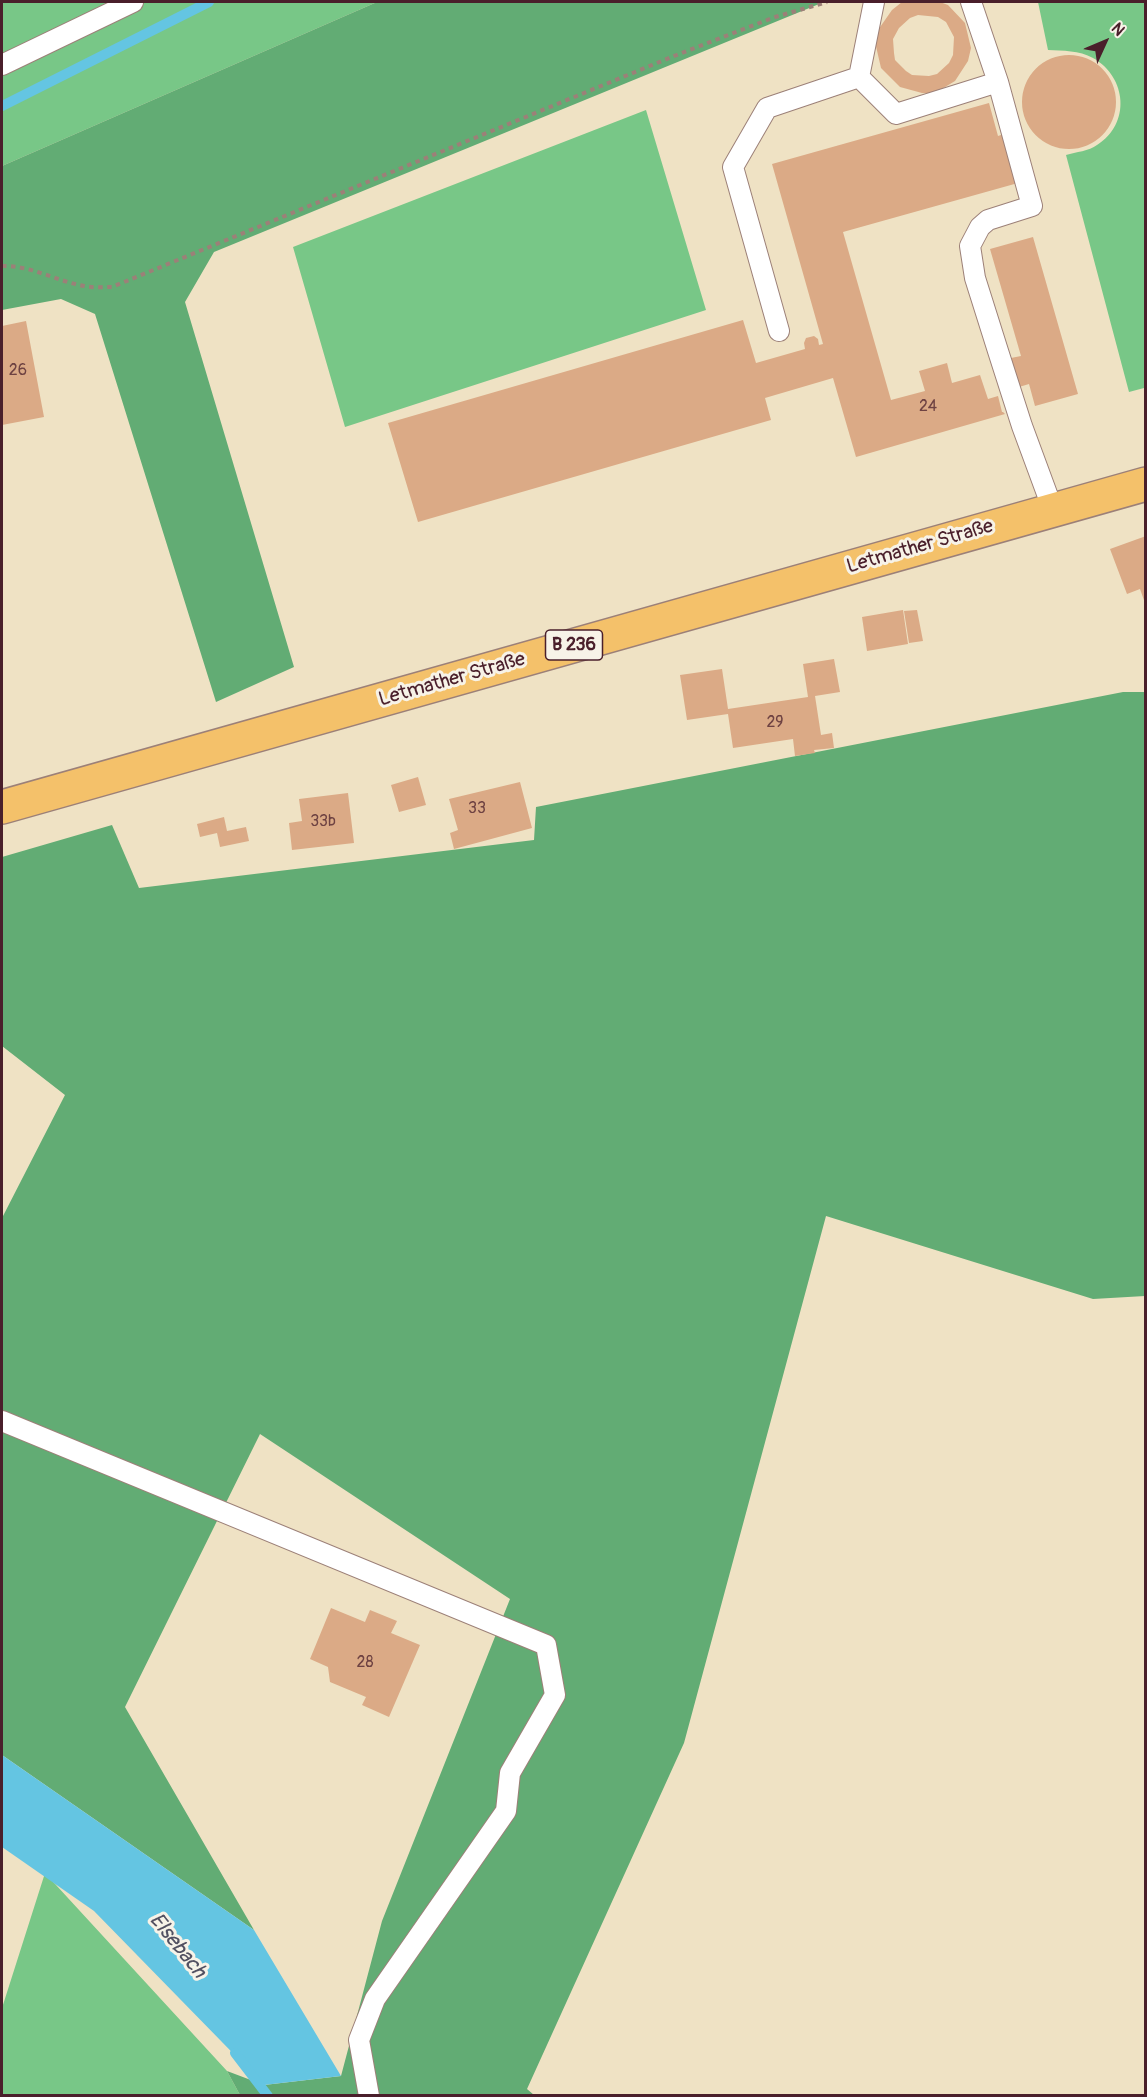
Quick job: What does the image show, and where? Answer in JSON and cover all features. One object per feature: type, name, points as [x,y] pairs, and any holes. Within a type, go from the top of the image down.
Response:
[{"type":"main road","name":"Letmather Straße","points":[[2,807],[1146,484]]},
{"type":"lane","points":[[2,65],[133,2]]},
{"type":"lane","points":[[859,77],[874,2]]},
{"type":"lane","points":[[971,2],[998,82],[1032,206],[988,220],[980,227],[970,246],[975,278],[1022,426],[1053,510]]},
{"type":"lane","points":[[859,77],[896,114],[998,82]]},
{"type":"lane","points":[[779,331],[733,166],[766,108],[859,77]]},
{"type":"lane","points":[[2,1421],[546,1645],[555,1695],[510,1773],[506,1811],[375,1999],[359,2040],[369,2096]]},
{"type":"path","points":[[2,266],[12,266],[86,287],[112,287],[684,52],[775,17],[827,2]]},
{"type":"green space","points":[[2,2],[377,2],[2,166]]},
{"type":"green space","points":[[377,2],[824,2],[214,252],[185,302],[294,667],[216,702],[95,314],[61,299],[2,310],[2,166]]},
{"type":"green space","points":[[1038,2],[1145,2],[1145,392],[1144,388],[1129,392],[1066,155],[1090,149],[1108,136],[1116,125],[1120,113],[1121,101],[1118,88],[1104,66],[1088,55],[1048,50]]},
{"type":"green space","points":[[646,110],[706,310],[345,427],[293,247]]},
{"type":"green space","points":[[1123,692],[1145,692],[1145,1296],[1093,1299],[826,1216],[684,1743],[527,2089],[534,2095],[240,2095],[227,2071],[264,2085],[341,2076],[382,1921],[510,1599],[260,1434],[125,1707],[254,1930],[2,1755],[2,1218],[65,1095],[2,1046],[2,857],[112,825],[139,888],[534,840],[536,807]]},
{"type":"green space","points":[[45,1873],[227,2071],[240,2095],[2,2096],[2,2008]]},
{"type":"water","points":[[2,1755],[254,1930],[341,2076],[264,2085],[94,1911],[2,1847]]},
{"type":"building","points":[[902,2],[940,2],[948,5],[965,23],[971,48],[968,61],[955,81],[935,93],[922,93],[900,87],[881,68],[875,42],[878,30],[892,10]],"holes":[[[918,15],[938,17],[946,22],[954,37],[953,55],[949,63],[937,74],[912,75],[895,60],[893,39],[899,28],[910,18]]]},
{"type":"building","points":[[1069,55],[1087,59],[1102,69],[1112,84],[1116,102],[1112,120],[1102,135],[1087,145],[1069,149],[1051,145],[1036,135],[1026,120],[1022,102],[1026,84],[1036,69],[1051,59]]},
{"type":"building","points":[[989,103],[998,136],[1004,134],[1018,183],[843,232],[891,400],[925,391],[919,371],[947,363],[952,383],[980,375],[988,399],[998,396],[1002,412],[1005,414],[856,457],[833,378],[765,398],[771,420],[418,522],[388,423],[743,320],[756,363],[805,349],[806,338],[814,336],[818,339],[819,345],[823,344],[772,164]]},
{"type":"building","points":[[1033,237],[1078,394],[1035,406],[1029,384],[1019,387],[1011,358],[1021,356],[990,249]]},
{"type":"building","points":[[26,321],[44,417],[2,425],[2,326]]},
{"type":"building","points":[[1146,536],[1145,603],[1140,589],[1127,594],[1110,549]]},
{"type":"building","points":[[903,610],[908,644],[867,651],[862,617]]},
{"type":"building","points":[[917,610],[923,641],[909,643],[904,611]]},
{"type":"building","points":[[834,659],[840,692],[815,696],[821,735],[832,733],[834,748],[814,750],[815,753],[795,756],[793,739],[733,748],[728,714],[687,720],[680,675],[722,669],[728,709],[808,697],[803,664]]},
{"type":"building","points":[[418,777],[426,805],[399,812],[391,785]]},
{"type":"building","points":[[520,782],[532,828],[454,849],[450,833],[458,830],[449,799]]},
{"type":"building","points":[[348,793],[354,843],[292,850],[289,823],[302,821],[299,799]]},
{"type":"building","points":[[224,817],[227,831],[246,827],[249,841],[220,847],[217,833],[200,837],[197,824]]},
{"type":"building","points":[[331,1608],[365,1622],[370,1610],[397,1621],[391,1633],[420,1645],[389,1717],[362,1705],[366,1697],[330,1682],[328,1667],[310,1659]]},
{"type":"waterway","points":[[2,106],[209,2]]},
{"type":"waterway","name":"Elsebach","points":[[235,2053],[268,2096]]}]
